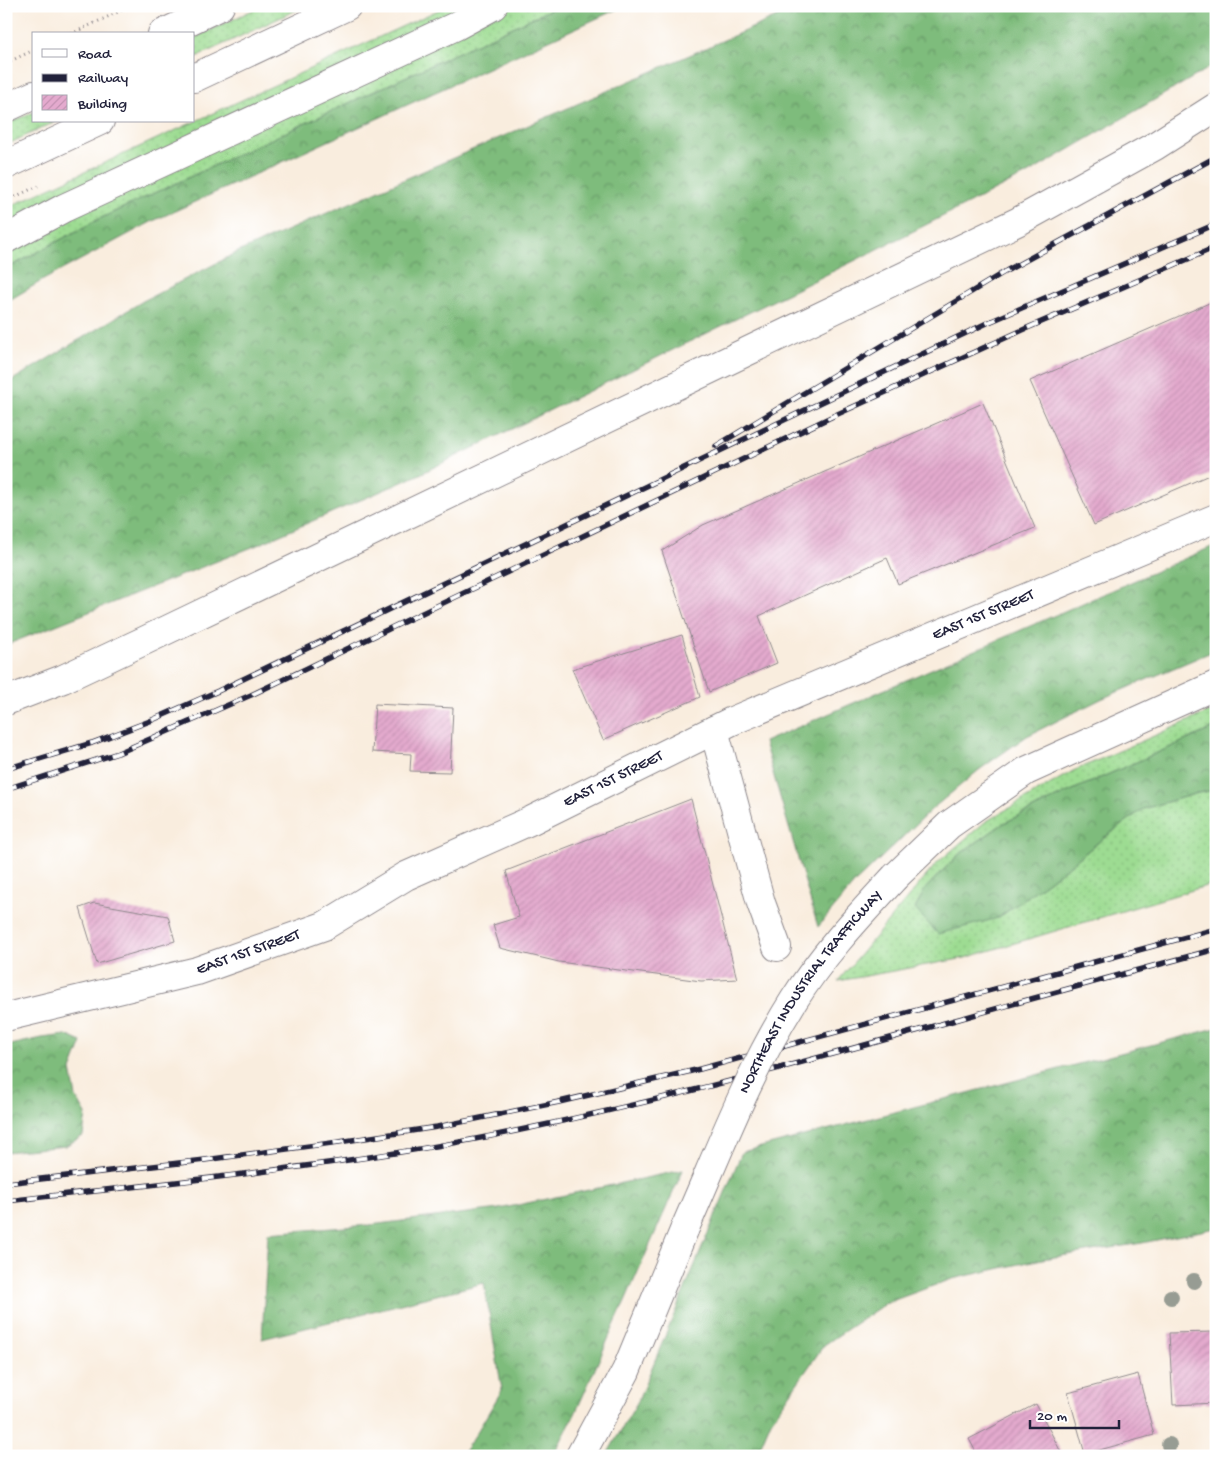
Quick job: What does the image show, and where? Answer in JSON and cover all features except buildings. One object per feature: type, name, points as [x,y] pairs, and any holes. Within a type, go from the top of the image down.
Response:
[{"type":"street","points":[[166,32],[220,6]]},
{"type":"street","points":[[195,78],[347,6]]},
{"type":"street","points":[[6,239],[64,208],[438,34],[492,6]]},
{"type":"street","points":[[6,108],[32,96]]},
{"type":"street","points":[[6,701],[63,679],[148,639],[1019,222],[1155,146],[1216,107]]},
{"type":"street","points":[[6,165],[98,122]]},
{"type":"street","name":"EAST 1ST STREET","points":[[6,1017],[197,971],[324,926],[406,876],[532,820],[714,730],[1216,518]]},
{"type":"street","name":"NORTHEAST INDUSTRIAL TRAFFICWAY","points":[[580,1456],[626,1371],[685,1228],[754,1070],[794,999],[840,937],[895,877],[949,825],[1026,771],[1216,685]]},
{"type":"street","points":[[714,730],[761,903],[778,947]]},
{"type":"path","points":[[74,32],[131,6]]},
{"type":"path","points":[[6,63],[32,51]]},
{"type":"green space","points":[[261,6],[305,6],[195,58],[195,38]]},
{"type":"green space","points":[[447,6],[558,6],[99,219],[6,269],[6,208]]},
{"type":"green space","points":[[558,6],[624,6],[153,221],[6,302],[6,269],[99,219]]},
{"type":"green space","points":[[802,6],[1216,6],[1216,64],[1029,173],[416,476],[255,546],[6,645],[6,384],[143,301],[240,251]]},
{"type":"green space","points":[[32,113],[32,122],[55,122],[6,145],[6,124]]},
{"type":"green space","points":[[1216,545],[1216,650],[1101,699],[1027,736],[979,770],[932,809],[855,883],[818,927],[764,742]]},
{"type":"green space","points":[[1216,709],[1216,727],[1066,793],[1004,823],[957,856],[925,889],[998,918],[1143,809],[1198,793],[1216,790],[1216,883],[965,958],[838,981],[937,863],[985,822],[1073,771]]},
{"type":"green space","points":[[1216,727],[1216,790],[1198,793],[1143,809],[998,918],[938,934],[915,909],[925,889],[957,856],[1004,823],[1066,793]]},
{"type":"green space","points":[[1216,1028],[1216,1228],[1142,1243],[1042,1259],[952,1279],[886,1303],[824,1345],[771,1421],[756,1456],[606,1456],[638,1401],[742,1152]]},
{"type":"green space","points":[[66,1035],[82,1042],[71,1070],[76,1097],[86,1114],[83,1136],[65,1146],[6,1152],[6,1046]]},
{"type":"green space","points":[[683,1170],[575,1414],[553,1456],[461,1456],[502,1390],[484,1283],[262,1339],[268,1233],[370,1225],[499,1209]]},
{"type":"railway","points":[[716,446],[1006,271],[1216,157]]},
{"type":"railway","points":[[6,769],[92,743],[150,721],[218,691],[987,323],[1216,224]]},
{"type":"railway","points":[[6,789],[118,753],[251,695],[831,417],[1025,329],[1216,247]]},
{"type":"railway","points":[[6,1183],[339,1142],[437,1127],[559,1102],[700,1069],[1216,929]]},
{"type":"railway","points":[[6,1201],[334,1162],[465,1141],[530,1128],[742,1078],[1216,949]]}]
